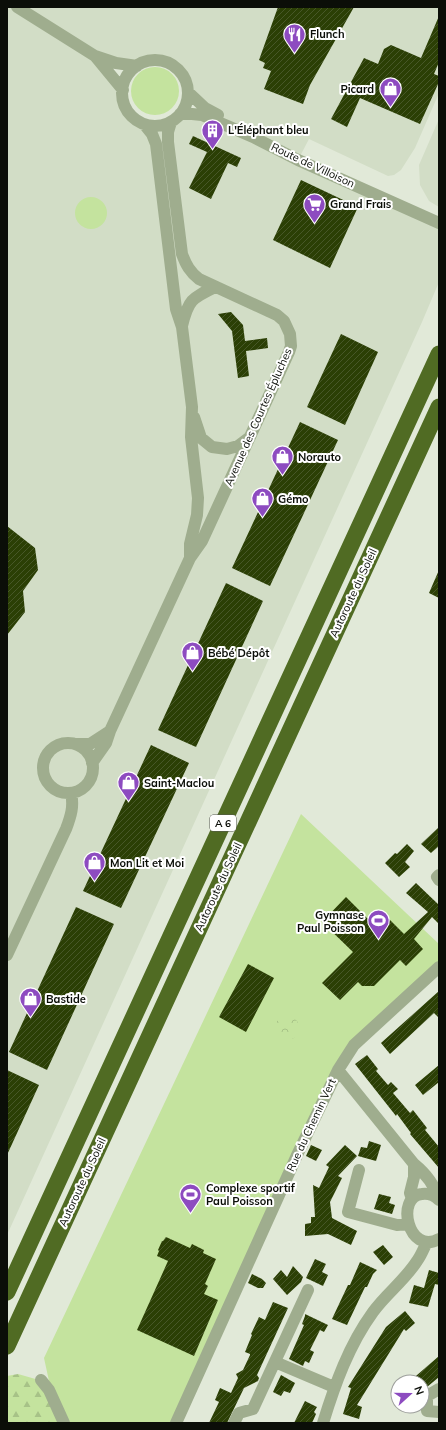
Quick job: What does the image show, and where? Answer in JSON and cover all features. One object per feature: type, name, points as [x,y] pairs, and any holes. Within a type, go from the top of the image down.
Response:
[{"type":"highway","name":"Autoroute du Soleil","points":[[7,1292],[439,354]]},
{"type":"highway","name":"Autoroute du Soleil","points":[[7,1346],[439,407]]},
{"type":"street","points":[[17,7],[95,56],[116,63],[137,66]]},
{"type":"street","points":[[95,56],[122,90]]},
{"type":"street","points":[[155,60],[168,63],[180,72],[185,79],[188,92],[186,104],[176,118],[159,126],[144,124],[132,117],[124,105],[122,90],[127,76],[137,66],[148,61],[155,60]]},
{"type":"street","name":"Route de Villoison","points":[[188,92],[205,108],[230,121],[253,137]]},
{"type":"street","name":"Route de Villoison","points":[[176,118],[192,114],[202,115],[439,223]]},
{"type":"street","name":"Avenue des Courtes Épluches","points":[[92,763],[106,743],[110,731],[190,558],[202,541],[291,346],[290,334],[284,322],[277,315],[215,287],[193,274],[188,268],[182,254],[168,142],[168,132],[176,118]]},
{"type":"street","name":"Avenue des Courtes Épluches","points":[[144,124],[152,134],[156,144],[176,309],[182,327],[192,407],[191,437],[198,498],[197,515],[190,544],[190,558]]},
{"type":"street","name":"Avenue des Courtes Épluches","points":[[182,327],[187,306],[193,298],[215,287]]},
{"type":"street","points":[[192,407],[202,438],[212,447],[227,449],[238,446],[250,436]]},
{"type":"street","points":[[76,744],[84,748],[89,755],[92,763],[90,779],[85,786],[79,790],[61,792],[53,788],[46,781],[43,772],[43,762],[48,753],[55,746],[64,743],[90,744],[110,731]]},
{"type":"street","points":[[7,955],[72,813],[73,800],[71,792]]},
{"type":"street","points":[[439,875],[437,877],[439,880]]},
{"type":"street","name":"Rue du Chemin Vert","points":[[176,1423],[294,1160],[338,1070],[354,1045],[439,967]]},
{"type":"street","points":[[338,1070],[414,1164],[422,1170],[435,1187],[438,1199]]},
{"type":"street","points":[[412,1199],[410,1193],[414,1177],[414,1164]]},
{"type":"street","points":[[359,1170],[348,1212],[396,1225],[408,1224]]},
{"type":"street","points":[[438,1199],[427,1193],[419,1194],[412,1199],[408,1208],[408,1224],[414,1234],[420,1239],[427,1242],[434,1242],[439,1239]]},
{"type":"street","points":[[323,1423],[334,1387],[356,1339],[374,1310],[418,1261],[427,1242]]},
{"type":"street","points":[[234,1423],[239,1413],[253,1409],[308,1290]]},
{"type":"street","points":[[275,1362],[334,1387]]},
{"type":"street","points":[[41,1380],[49,1390],[64,1423]]},
{"type":"street","points":[[439,1389],[428,1396],[426,1411],[439,1412]]},
{"type":"shaded area","points":[[7,7],[439,7],[439,93],[415,148],[401,170],[394,175],[388,176],[309,139],[298,160],[439,223],[439,282],[7,1235]],"holes":[[[96,56],[137,66],[148,61],[155,60],[169,63],[181,72],[185,79],[188,92],[205,108],[230,121],[180,114],[165,125],[151,126],[132,117],[124,105],[123,90]]]},
{"type":"shaded area","points":[[439,119],[439,207],[429,201],[420,185],[419,165]]},
{"type":"green space","points":[[150,67],[160,67],[172,74],[179,86],[179,96],[172,108],[160,115],[150,115],[142,111],[135,104],[131,96],[131,86],[135,78],[142,71]]},
{"type":"green space","points":[[88,197],[94,197],[104,204],[107,213],[106,219],[100,226],[94,229],[88,229],[78,222],[75,216],[75,210],[82,200]]},
{"type":"green space","name":"Complexe sportif Paul Poisson","points":[[301,814],[439,944],[439,965],[352,1045],[172,1423],[69,1423],[49,1381],[44,1358]]},
{"type":"green space","points":[[287,1016],[296,1019],[299,1028],[296,1037],[287,1040],[278,1037],[275,1028],[278,1019]]},
{"type":"green space","points":[[18,1374],[39,1380],[59,1423],[7,1423],[7,1376]]},
{"type":"building","points":[[278,7],[354,7],[310,85],[303,104],[264,89],[271,71],[263,68],[265,63],[259,60]]},
{"type":"building","points":[[439,16],[439,62],[434,74],[439,76],[439,82],[420,124],[360,98],[347,127],[331,119],[364,58],[378,64],[384,49],[391,45],[421,58]]},
{"type":"building","points":[[193,136],[241,158],[237,167],[228,163],[211,199],[189,188],[207,152],[189,144]]},
{"type":"building","name":"Grand Frais","points":[[301,180],[358,207],[330,268],[273,240]]},
{"type":"building","points":[[231,312],[243,325],[245,341],[267,338],[268,348],[246,351],[249,376],[238,378],[232,331],[218,314]]},
{"type":"building","points":[[341,334],[378,352],[345,425],[307,407]]},
{"type":"building","points":[[300,422],[338,440],[270,586],[232,568]]},
{"type":"building","points":[[7,526],[35,548],[38,570],[23,591],[25,612],[7,635]]},
{"type":"building","points":[[439,570],[439,598],[429,593]]},
{"type":"building","points":[[226,583],[263,601],[196,747],[158,730]]},
{"type":"building","points":[[151,745],[189,763],[121,908],[83,891]]},
{"type":"building","points":[[439,827],[439,846],[431,853],[421,844]]},
{"type":"building","points":[[407,844],[414,851],[405,862],[410,867],[399,877],[385,863]]},
{"type":"building","name":"Gymnase Paul Poisson","points":[[416,883],[439,905],[439,924],[432,917],[414,939],[423,949],[406,966],[400,960],[374,986],[362,986],[358,982],[340,1000],[322,983],[353,952],[322,922],[346,897],[377,928],[388,918],[404,934],[428,912],[406,893]]},
{"type":"building","points":[[76,907],[114,924],[47,1070],[9,1052]]},
{"type":"building","points":[[248,964],[274,978],[246,1032],[219,1017]]},
{"type":"building","points":[[439,991],[439,1018],[434,1013],[390,1054],[381,1043]]},
{"type":"building","points":[[367,1055],[378,1069],[376,1071],[388,1085],[391,1082],[398,1089],[393,1093],[410,1113],[413,1110],[427,1128],[425,1130],[439,1147],[439,1168],[410,1134],[411,1133],[397,1114],[396,1116],[355,1064]]},
{"type":"building","points":[[439,1065],[439,1082],[423,1095],[415,1085]]},
{"type":"building","points":[[7,1070],[39,1085],[7,1155]]},
{"type":"building","points":[[369,1141],[381,1145],[376,1161],[358,1156],[361,1147],[367,1148]]},
{"type":"building","points":[[311,1145],[322,1150],[316,1161],[306,1156]]},
{"type":"building","points":[[345,1145],[357,1156],[338,1176],[342,1178],[330,1202],[332,1218],[357,1231],[351,1245],[328,1234],[305,1236],[305,1224],[311,1223],[311,1217],[315,1217],[313,1185],[319,1188],[329,1167],[326,1165]]},
{"type":"building","points":[[379,1194],[391,1197],[389,1203],[395,1205],[392,1214],[374,1209]]},
{"type":"building","points":[[166,1237],[190,1248],[192,1244],[204,1250],[203,1253],[216,1259],[205,1284],[208,1286],[204,1294],[218,1300],[194,1356],[137,1330],[168,1261],[157,1256],[162,1241]]},
{"type":"building","points":[[383,1245],[393,1257],[384,1265],[373,1252]]},
{"type":"building","points":[[315,1259],[326,1264],[322,1272],[328,1275],[323,1286],[306,1278]]},
{"type":"building","points":[[360,1262],[377,1270],[373,1274],[367,1287],[365,1287],[347,1325],[332,1319]]},
{"type":"building","points":[[293,1266],[303,1277],[301,1282],[287,1295],[273,1279],[281,1270],[287,1277]]},
{"type":"building","points":[[429,1270],[439,1273],[439,1285],[435,1284],[428,1307],[409,1303],[414,1285],[424,1288]]},
{"type":"building","points":[[252,1274],[262,1279],[266,1283],[263,1288],[258,1288],[248,1283]]},
{"type":"building","points":[[273,1302],[288,1308],[257,1375],[259,1378],[258,1381],[244,1388],[227,1423],[209,1423],[219,1402],[215,1400],[220,1388],[231,1393],[238,1378],[236,1374],[243,1370],[250,1355],[245,1352],[252,1335],[251,1334],[259,1317],[265,1320]]},
{"type":"building","points":[[405,1311],[415,1323],[406,1331],[404,1329],[357,1405],[362,1407],[359,1419],[343,1414],[351,1388],[348,1387],[386,1327]]},
{"type":"building","points":[[305,1314],[328,1325],[324,1332],[320,1330],[310,1350],[314,1352],[309,1363],[305,1361],[303,1366],[289,1359],[304,1325],[302,1324]]},
{"type":"building","points":[[439,1356],[439,1377],[430,1384],[430,1374],[418,1374]]},
{"type":"building","points":[[281,1375],[295,1383],[290,1393],[284,1391],[281,1396],[273,1392]]},
{"type":"building","points":[[305,1401],[317,1407],[314,1412],[316,1414],[312,1423],[294,1423]]},
{"type":"place","name":"Flunch","points":[[295,54]]},
{"type":"place","name":"Picard","points":[[390,108]]},
{"type":"place","name":"L'Éléphant bleu","points":[[212,150]]},
{"type":"place","name":"Grand Frais","points":[[315,224]]},
{"type":"place","name":"Norauto","points":[[282,476]]},
{"type":"place","name":"Gémo","points":[[263,518]]},
{"type":"place","name":"Bébé Dépôt","points":[[192,672]]},
{"type":"place","name":"Saint-Maclou","points":[[129,802]]},
{"type":"place","name":"Mon Lit et Moi","points":[[95,882]]},
{"type":"place","name":"Gymnase Paul Poisson","points":[[379,940]]},
{"type":"place","name":"Bastide","points":[[30,1018]]},
{"type":"place","name":"Complexe sportif Paul Poisson","points":[[190,1214]]}]
